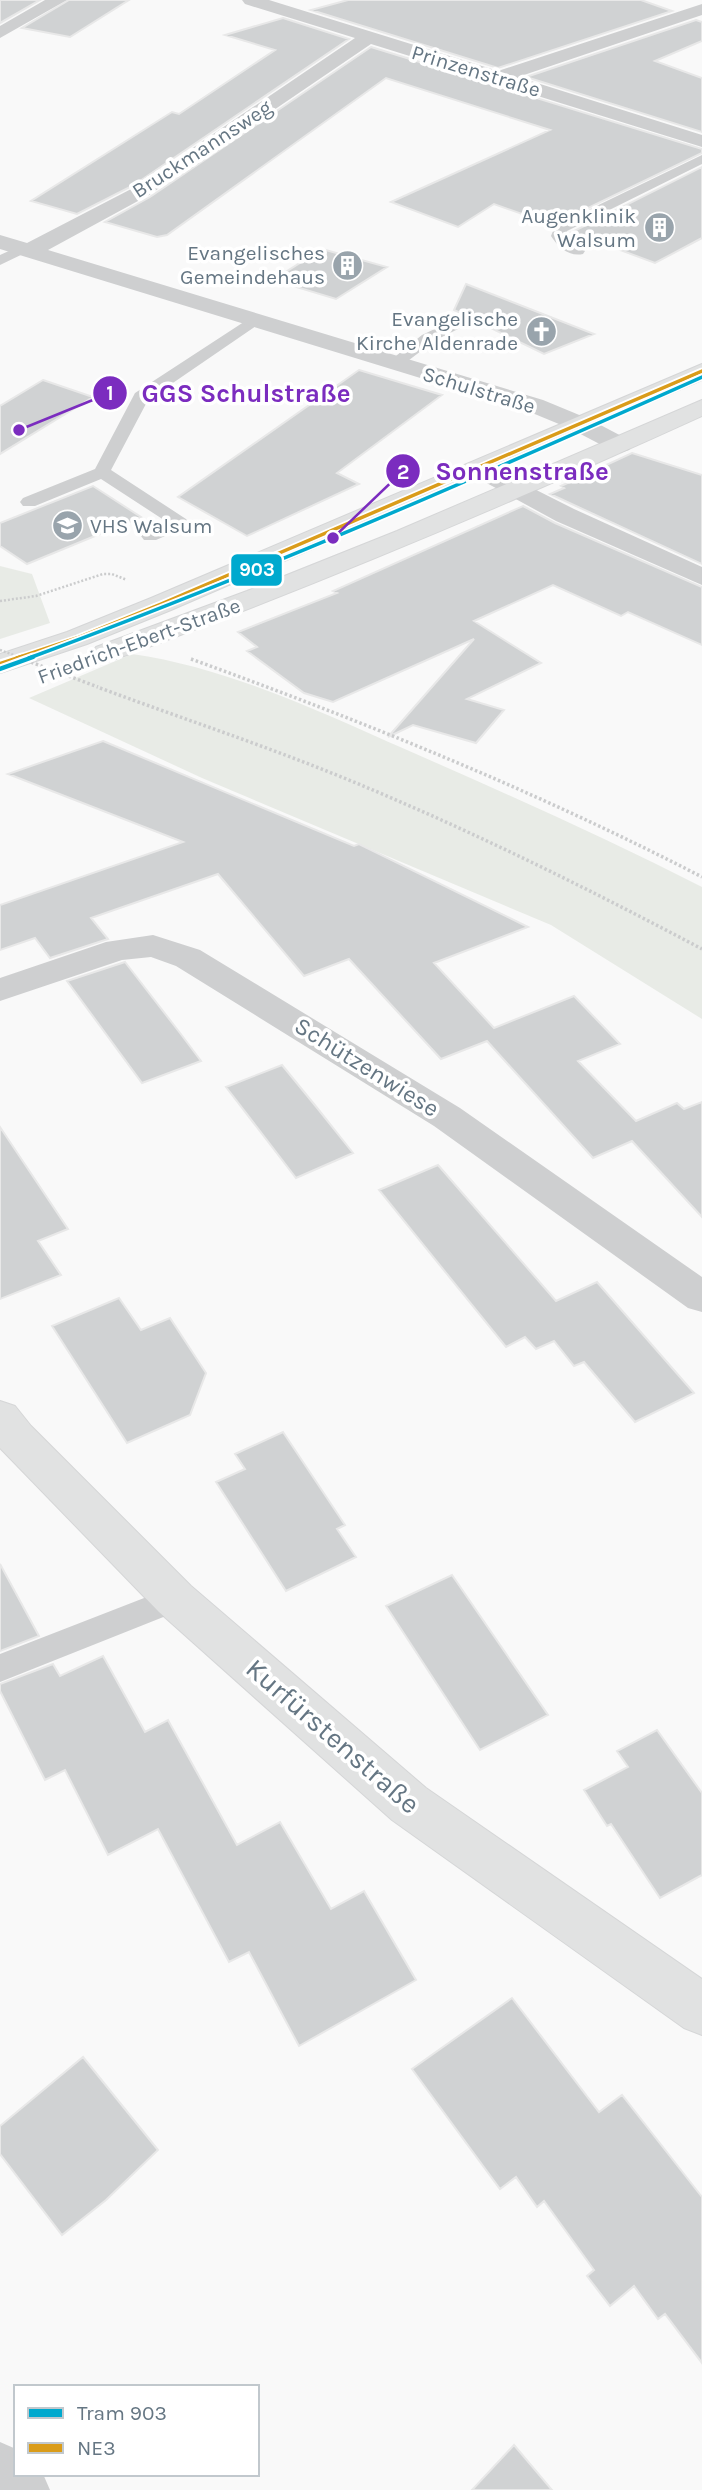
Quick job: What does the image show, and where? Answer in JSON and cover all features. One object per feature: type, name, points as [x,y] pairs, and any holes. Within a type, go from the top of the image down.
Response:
[{"type":"main road","name":"Friedrich-Ebert-Straße","points":[[0,664],[77,638],[161,604],[698,376]]},
{"type":"main road","name":"Friedrich-Ebert-Straße","points":[[0,691],[348,563],[519,490],[702,407]]},
{"type":"main road","name":"Kurfürstenstraße","points":[[0,1418],[16,1438],[175,1600],[409,1804],[702,2010]]},
{"type":"street","points":[[0,33],[58,0]]},
{"type":"street","name":"Prinzenstraße","points":[[251,0],[702,141]]},
{"type":"street","points":[[278,8],[305,0]]},
{"type":"street","points":[[497,78],[702,9]]},
{"type":"street","name":"Bruckmannsweg","points":[[17,247],[142,191],[369,37]]},
{"type":"street","name":"Schulstraße","points":[[17,247],[534,405],[580,424],[620,445]]},
{"type":"street","points":[[479,469],[565,515],[702,577]]},
{"type":"street","name":"Schützenwiese","points":[[0,990],[118,950],[153,946],[188,958],[447,1117],[702,1297]]},
{"type":"street","points":[[0,2472],[10,2476],[20,2490]]},
{"type":"lane","points":[[578,251],[564,244],[558,236],[560,229],[702,159]]},
{"type":"lane","points":[[0,261],[17,247]]},
{"type":"lane","points":[[29,502],[102,472],[141,397],[253,321]]},
{"type":"lane","points":[[394,363],[428,338],[458,323]]},
{"type":"lane","points":[[102,472],[180,523],[150,536]]},
{"type":"lane","points":[[0,1668],[175,1600]]},
{"type":"path","points":[[0,601],[36,596],[93,577],[112,574],[128,581],[161,604]]},
{"type":"path","points":[[129,645],[181,656],[294,695],[653,851],[702,877]]},
{"type":"path","points":[[0,650],[342,778],[462,829],[611,900],[702,949]]},
{"type":"shaded area","points":[[0,566],[32,574],[50,623],[0,639]]},
{"type":"shaded area","points":[[132,654],[203,669],[306,706],[556,817],[702,887],[702,1019],[551,925],[202,778],[29,698]]},
{"type":"building","points":[[0,0],[40,0],[0,23]]},
{"type":"building","points":[[69,0],[129,0],[70,37],[22,28]]},
{"type":"building","points":[[348,0],[641,0],[672,11],[498,68],[311,10]]},
{"type":"building","points":[[283,18],[349,39],[134,185],[77,214],[31,201],[172,112],[179,114],[275,50],[225,35]]},
{"type":"building","points":[[696,20],[702,22],[702,41],[655,61],[702,78],[702,132],[526,77]]},
{"type":"building","points":[[371,47],[702,149],[702,153],[553,225],[494,204],[458,227],[391,202],[550,130],[386,78],[167,235],[157,237],[105,222],[150,197]]},
{"type":"building","name":"Augenklinik Walsum","points":[[702,167],[702,238],[655,263],[572,232]]},
{"type":"building","points":[[322,249],[387,267],[336,299],[273,280]]},
{"type":"building","name":"Evangelische Kirche Aldenrade","points":[[466,284],[594,334],[544,354],[454,310]]},
{"type":"building","points":[[359,370],[442,395],[337,473],[359,484],[247,536],[178,497]]},
{"type":"building","points":[[43,380],[93,397],[0,454],[0,406]]},
{"type":"building","points":[[632,453],[702,475],[702,564],[550,494],[564,488],[561,486]]},
{"type":"building","name":"VHS Walsum","points":[[93,486],[141,517],[27,564],[0,546],[0,523]]},
{"type":"building","points":[[523,506],[555,523],[702,587],[702,645],[628,612],[621,616],[553,585],[474,621],[541,663],[467,699],[504,710],[476,743],[413,725],[388,737],[474,639],[333,702],[304,693],[247,651],[257,647],[238,632],[337,593],[333,591]]},
{"type":"building","points":[[103,741],[354,846],[359,844],[528,927],[434,963],[494,1028],[574,996],[620,1044],[578,1061],[636,1121],[677,1103],[684,1109],[702,1102],[702,1217],[632,1141],[593,1158],[487,1041],[441,1059],[349,959],[304,976],[218,874],[91,918],[108,939],[50,958],[35,938],[0,950],[0,905],[183,842],[8,774]]},
{"type":"building","points":[[125,962],[201,1061],[142,1083],[67,981]]},
{"type":"building","points":[[282,1065],[353,1153],[296,1178],[226,1087]]},
{"type":"building","points":[[0,1127],[68,1229],[38,1241],[61,1275],[0,1299]]},
{"type":"building","points":[[438,1165],[556,1301],[597,1282],[694,1393],[635,1422],[584,1362],[574,1366],[554,1341],[536,1349],[525,1337],[506,1347],[379,1190]]},
{"type":"building","points":[[119,1298],[141,1330],[170,1318],[206,1373],[190,1415],[127,1443],[52,1326]]},
{"type":"building","points":[[283,1432],[345,1525],[337,1529],[356,1557],[286,1591],[216,1482],[245,1469],[235,1454]]},
{"type":"building","points":[[0,1564],[39,1636],[0,1651]]},
{"type":"building","points":[[452,1575],[548,1715],[480,1750],[386,1606]]},
{"type":"building","points":[[103,1656],[145,1732],[168,1720],[237,1845],[280,1822],[331,1909],[364,1891],[416,1980],[299,2046],[249,1952],[229,1962],[158,1829],[108,1855],[65,1770],[45,1780],[0,1691],[0,1684],[53,1664],[60,1676]]},
{"type":"building","points":[[657,1730],[702,1793],[702,1875],[660,1898],[611,1824],[607,1826],[584,1790],[628,1767],[617,1751]]},
{"type":"building","points":[[512,1998],[599,2112],[622,2095],[702,2197],[702,2363],[665,2314],[658,2319],[634,2286],[610,2306],[587,2276],[594,2270],[544,2201],[537,2207],[516,2177],[500,2189],[412,2069]]},
{"type":"building","points":[[83,2057],[158,2150],[106,2200],[62,2235],[0,2154],[0,2126]]},
{"type":"building","points":[[514,2445],[552,2490],[472,2490]]},
{"type":"tram line","name":"903","points":[[0,669],[175,604],[487,473],[702,377]]},
{"type":"transit line","name":"NE3","points":[[0,664],[77,638],[161,604],[702,371]]},
{"type":"place","name":"Augenklinik Walsum","points":[[659,228]]},
{"type":"place","name":"Evangelisches Gemeindehaus","points":[[348,265]]},
{"type":"place","name":"Evangelische Kirche Aldenrade","points":[[541,331]]},
{"type":"place","name":"GGS Schulstraße","points":[[19,430]]},
{"type":"place","name":"VHS Walsum","points":[[67,526]]},
{"type":"place","name":"Sonnenstraße","points":[[333,538]]}]
